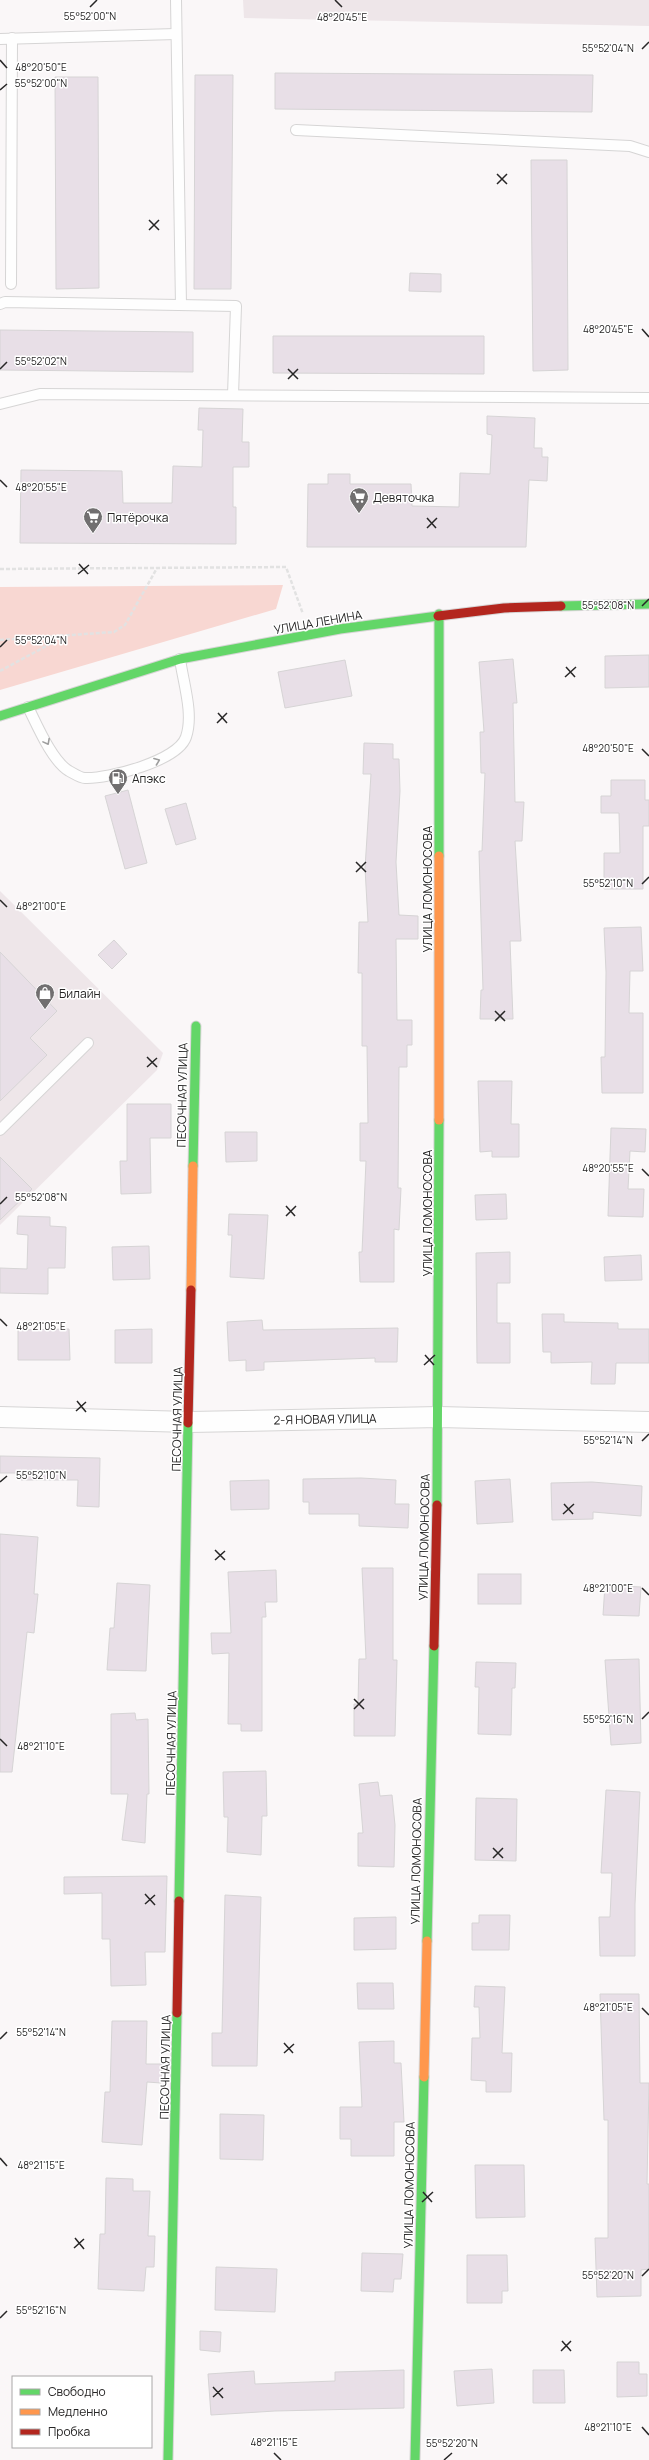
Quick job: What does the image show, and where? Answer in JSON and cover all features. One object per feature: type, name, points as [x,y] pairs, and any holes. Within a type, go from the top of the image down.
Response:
[{"type":"street","name":"УЛИЦА ЛЕНИНА","points":[[0,716],[180,659],[340,629],[439,614],[512,607],[649,604]]},
{"type":"street","name":"УЛИЦА ЛОМОНОСОВА","points":[[415,2460],[439,1417],[439,614]]},
{"type":"street","name":"ПЕСОЧНАЯ УЛИЦА","points":[[168,2460],[190,1422],[196,1026]]},
{"type":"street","name":"2-Я НОВАЯ УЛИЦА","points":[[0,1417],[190,1422],[439,1417],[649,1422]]},
{"type":"lane","points":[[176,0],[181,305]]},
{"type":"lane","points":[[0,39],[176,34]]},
{"type":"lane","points":[[11,284],[12,38]]},
{"type":"lane","points":[[296,130],[630,146],[649,152]]},
{"type":"lane","points":[[0,304],[5,302],[236,306],[233,395]]},
{"type":"lane","points":[[0,404],[40,394],[649,398]]},
{"type":"lane","points":[[28,707],[52,751],[67,770],[84,778],[143,766],[168,757],[186,738],[188,715],[180,659]]},
{"type":"lane","points":[[0,1130],[88,1043]]},
{"type":"path","points":[[0,640],[114,632],[125,625],[157,568]]},
{"type":"path","points":[[0,569],[286,568],[304,619]]},
{"type":"path","points":[[0,671],[64,636]]},
{"type":"shaded area","points":[[243,0],[649,0],[649,26],[244,18]]},
{"type":"shaded area","points":[[283,585],[276,609],[0,690],[0,587]]},
{"type":"shaded area","points":[[0,891],[163,1053],[157,1070],[0,1225]]},
{"type":"building","points":[[275,73],[593,75],[592,112],[275,109]]},
{"type":"building","points":[[195,75],[233,75],[231,289],[194,289]]},
{"type":"building","points":[[55,77],[98,77],[99,288],[56,289]]},
{"type":"building","points":[[531,160],[567,160],[568,370],[533,371]]},
{"type":"building","points":[[410,273],[441,274],[441,292],[409,291]]},
{"type":"building","points":[[0,330],[193,332],[193,372],[0,370]]},
{"type":"building","points":[[273,336],[484,336],[484,374],[273,373]]},
{"type":"building","points":[[199,408],[243,409],[242,442],[249,442],[249,467],[233,467],[233,507],[236,507],[236,544],[20,543],[21,470],[122,471],[123,503],[172,503],[173,466],[202,467],[203,430],[198,430]]},
{"type":"building","points":[[487,416],[535,418],[534,448],[542,448],[542,457],[548,457],[547,481],[529,480],[526,547],[307,547],[308,484],[328,484],[328,474],[350,474],[350,484],[411,484],[412,506],[459,507],[460,473],[490,474],[492,435],[487,434]]},
{"type":"building","points":[[649,655],[649,687],[605,688],[605,656]]},
{"type":"building","points":[[513,659],[517,703],[513,703],[515,802],[524,802],[522,841],[515,841],[521,941],[510,941],[513,1019],[480,1019],[481,990],[483,990],[479,851],[482,851],[485,773],[481,773],[480,732],[484,732],[479,662]]},
{"type":"building","points":[[345,660],[352,696],[285,708],[278,672]]},
{"type":"building","points":[[364,743],[393,744],[393,759],[399,759],[400,791],[396,862],[399,915],[418,916],[418,939],[396,939],[397,1020],[412,1020],[412,1045],[407,1045],[407,1067],[399,1067],[398,1188],[401,1188],[399,1230],[394,1229],[394,1282],[360,1282],[359,1252],[362,1252],[366,1161],[360,1161],[360,1123],[368,1123],[367,1046],[362,1046],[362,973],[358,973],[359,922],[368,922],[365,868],[371,774],[363,774]]},
{"type":"building","points":[[611,780],[645,780],[645,800],[649,800],[649,826],[643,826],[643,889],[604,889],[604,853],[620,853],[619,813],[601,813],[601,796],[611,796]]},
{"type":"building","points":[[128,790],[147,863],[125,869],[105,796]]},
{"type":"building","points":[[186,803],[196,839],[176,845],[165,809]]},
{"type":"building","points":[[641,927],[643,971],[630,971],[629,1013],[643,1013],[643,1093],[602,1093],[601,1057],[605,1057],[606,972],[604,928]]},
{"type":"building","points":[[114,940],[127,954],[112,969],[98,955]]},
{"type":"building","points":[[0,952],[57,1011],[30,1038],[47,1055],[0,1101]]},
{"type":"building","points":[[478,1081],[512,1081],[511,1124],[519,1124],[519,1157],[492,1157],[492,1151],[480,1152]]},
{"type":"building","points":[[127,1104],[171,1104],[171,1138],[150,1138],[151,1193],[121,1194],[120,1161],[127,1161]]},
{"type":"building","points":[[611,1128],[646,1129],[645,1152],[630,1151],[628,1189],[644,1189],[643,1217],[608,1216]]},
{"type":"building","points":[[225,1132],[257,1132],[257,1161],[226,1162]]},
{"type":"building","points":[[0,1157],[32,1189],[0,1220]]},
{"type":"building","points":[[506,1194],[507,1219],[476,1220],[475,1195]]},
{"type":"building","points":[[229,1214],[268,1215],[264,1279],[230,1277],[232,1235],[228,1235]]},
{"type":"building","points":[[18,1216],[50,1217],[50,1226],[66,1227],[65,1268],[48,1268],[48,1294],[0,1293],[0,1268],[27,1269],[28,1235],[17,1234]]},
{"type":"building","points":[[149,1246],[150,1279],[113,1280],[112,1247]]},
{"type":"building","points":[[510,1252],[510,1283],[497,1283],[497,1323],[510,1323],[510,1363],[477,1363],[476,1253]]},
{"type":"building","points":[[641,1255],[642,1280],[605,1281],[604,1257]]},
{"type":"building","points":[[542,1314],[564,1314],[564,1322],[618,1323],[618,1329],[649,1329],[649,1363],[616,1363],[615,1384],[591,1384],[592,1362],[551,1363],[551,1352],[543,1352]]},
{"type":"building","points":[[262,1320],[263,1330],[398,1328],[397,1362],[375,1362],[375,1358],[264,1362],[264,1370],[246,1371],[246,1360],[229,1361],[227,1322]]},
{"type":"building","points":[[69,1329],[70,1360],[18,1360],[18,1330]]},
{"type":"building","points":[[152,1329],[152,1363],[115,1363],[115,1330]]},
{"type":"building","points":[[0,1456],[100,1458],[99,1507],[77,1506],[78,1480],[21,1480],[21,1473],[0,1473]]},
{"type":"building","points":[[361,1478],[396,1480],[395,1504],[409,1504],[408,1528],[359,1526],[359,1514],[309,1514],[309,1502],[303,1502],[303,1479]]},
{"type":"building","points":[[510,1479],[513,1522],[477,1524],[475,1481]]},
{"type":"building","points":[[269,1480],[269,1509],[231,1510],[230,1481]]},
{"type":"building","points":[[592,1482],[642,1486],[641,1516],[593,1512],[593,1519],[552,1520],[551,1483]]},
{"type":"building","points":[[0,1534],[38,1537],[34,1594],[38,1594],[34,1633],[27,1632],[12,1772],[0,1772]]},
{"type":"building","points":[[362,1568],[393,1568],[393,1660],[397,1660],[395,1736],[354,1736],[354,1704],[358,1704],[359,1659],[366,1659]]},
{"type":"building","points":[[276,1570],[277,1602],[265,1602],[266,1617],[262,1617],[262,1731],[241,1731],[241,1724],[228,1724],[229,1653],[212,1654],[211,1633],[231,1633],[228,1572]]},
{"type":"building","points":[[478,1574],[521,1574],[521,1604],[478,1604]]},
{"type":"building","points":[[117,1583],[150,1585],[146,1671],[107,1670],[110,1628],[114,1628]]},
{"type":"building","points":[[605,1585],[641,1587],[639,1616],[603,1615]]},
{"type":"building","points":[[639,1659],[641,1743],[611,1745],[605,1660]]},
{"type":"building","points":[[476,1662],[516,1663],[515,1688],[512,1688],[511,1735],[478,1734],[479,1687],[475,1687]]},
{"type":"building","points":[[135,1713],[136,1720],[148,1719],[149,1794],[147,1794],[145,1843],[122,1840],[128,1794],[111,1794],[111,1714]]},
{"type":"building","points":[[266,1771],[267,1816],[262,1816],[261,1855],[227,1852],[228,1817],[224,1817],[223,1772]]},
{"type":"building","points":[[378,1782],[380,1796],[392,1795],[395,1825],[394,1867],[358,1866],[358,1833],[363,1833],[359,1784]]},
{"type":"building","points":[[606,1790],[640,1792],[635,1904],[635,1956],[600,1956],[599,1917],[610,1917],[612,1873],[601,1873]]},
{"type":"building","points":[[476,1798],[517,1799],[516,1861],[475,1860]]},
{"type":"building","points":[[167,1876],[165,1952],[145,1952],[146,1985],[111,1986],[110,1939],[102,1939],[102,1893],[64,1894],[64,1877]]},
{"type":"building","points":[[225,1895],[261,1897],[257,2066],[212,2066],[212,2033],[222,2033]]},
{"type":"building","points":[[479,1915],[510,1915],[509,1950],[472,1950],[472,1923],[479,1923]]},
{"type":"building","points":[[396,1917],[396,1949],[354,1950],[354,1918]]},
{"type":"building","points":[[357,1983],[393,1983],[394,2009],[358,2009]]},
{"type":"building","points":[[475,1986],[505,1987],[502,2053],[512,2053],[511,2092],[486,2092],[486,2081],[471,2080],[472,2038],[480,2038],[479,2007],[474,2007]]},
{"type":"building","points":[[600,1994],[639,1994],[640,2083],[649,2083],[647,2184],[649,2184],[649,2269],[641,2270],[641,2296],[597,2297],[595,2238],[608,2238],[608,2120],[604,2120]]},
{"type":"building","points":[[112,2021],[147,2021],[146,2064],[162,2064],[161,2083],[147,2082],[142,2145],[102,2142],[105,2092],[110,2092]]},
{"type":"building","points":[[394,2041],[394,2063],[401,2063],[404,2122],[394,2122],[394,2156],[351,2156],[351,2139],[340,2139],[340,2107],[362,2107],[359,2042]]},
{"type":"building","points":[[220,2114],[264,2115],[263,2160],[220,2159]]},
{"type":"building","points":[[475,2165],[524,2165],[525,2217],[476,2218]]},
{"type":"building","points":[[106,2178],[133,2179],[133,2191],[150,2191],[148,2236],[155,2236],[154,2267],[146,2267],[144,2291],[98,2289],[100,2234],[105,2234]]},
{"type":"building","points":[[362,2253],[403,2254],[401,2279],[394,2279],[393,2292],[361,2291]]},
{"type":"building","points":[[467,2255],[507,2255],[508,2291],[502,2291],[502,2303],[467,2303]]},
{"type":"building","points":[[216,2267],[277,2269],[275,2312],[215,2310]]},
{"type":"building","points":[[200,2331],[221,2332],[220,2352],[200,2350]]},
{"type":"building","points":[[617,2362],[639,2362],[639,2374],[647,2374],[647,2396],[617,2397]]},
{"type":"building","points":[[492,2369],[494,2403],[457,2406],[454,2371]]},
{"type":"building","points":[[404,2370],[404,2408],[275,2411],[211,2415],[208,2374],[254,2371],[255,2384],[335,2381],[335,2372]]},
{"type":"building","points":[[533,2370],[564,2370],[565,2403],[533,2403]]},
{"type":"traffic: fast","points":[[561,606],[649,604]]},
{"type":"traffic: fast","points":[[439,614],[439,856]]},
{"type":"traffic: fast","points":[[0,716],[180,659],[340,629],[438,616]]},
{"type":"traffic: fast","points":[[193,1166],[196,1026]]},
{"type":"traffic: fast","points":[[437,1505],[439,1120]]},
{"type":"traffic: fast","points":[[179,1901],[188,1423]]},
{"type":"traffic: fast","points":[[427,1941],[434,1646]]},
{"type":"traffic: fast","points":[[168,2460],[177,2013]]},
{"type":"traffic: fast","points":[[415,2460],[424,2077]]},
{"type":"traffic: slow","points":[[439,856],[439,1120]]},
{"type":"traffic: slow","points":[[191,1290],[193,1166]]},
{"type":"traffic: slow","points":[[424,2077],[427,1941]]},
{"type":"traffic: jam","points":[[438,616],[504,608],[561,606]]},
{"type":"traffic: jam","points":[[188,1423],[191,1290]]},
{"type":"traffic: jam","points":[[434,1646],[437,1505]]},
{"type":"traffic: jam","points":[[177,2013],[179,1901]]},
{"type":"place","name":"Девяточка","points":[[359,514]]},
{"type":"place","name":"Пятёрочка","points":[[93,534]]},
{"type":"place","name":"Апэкс","points":[[118,795]]},
{"type":"place","name":"Билайн","points":[[45,1010]]}]
